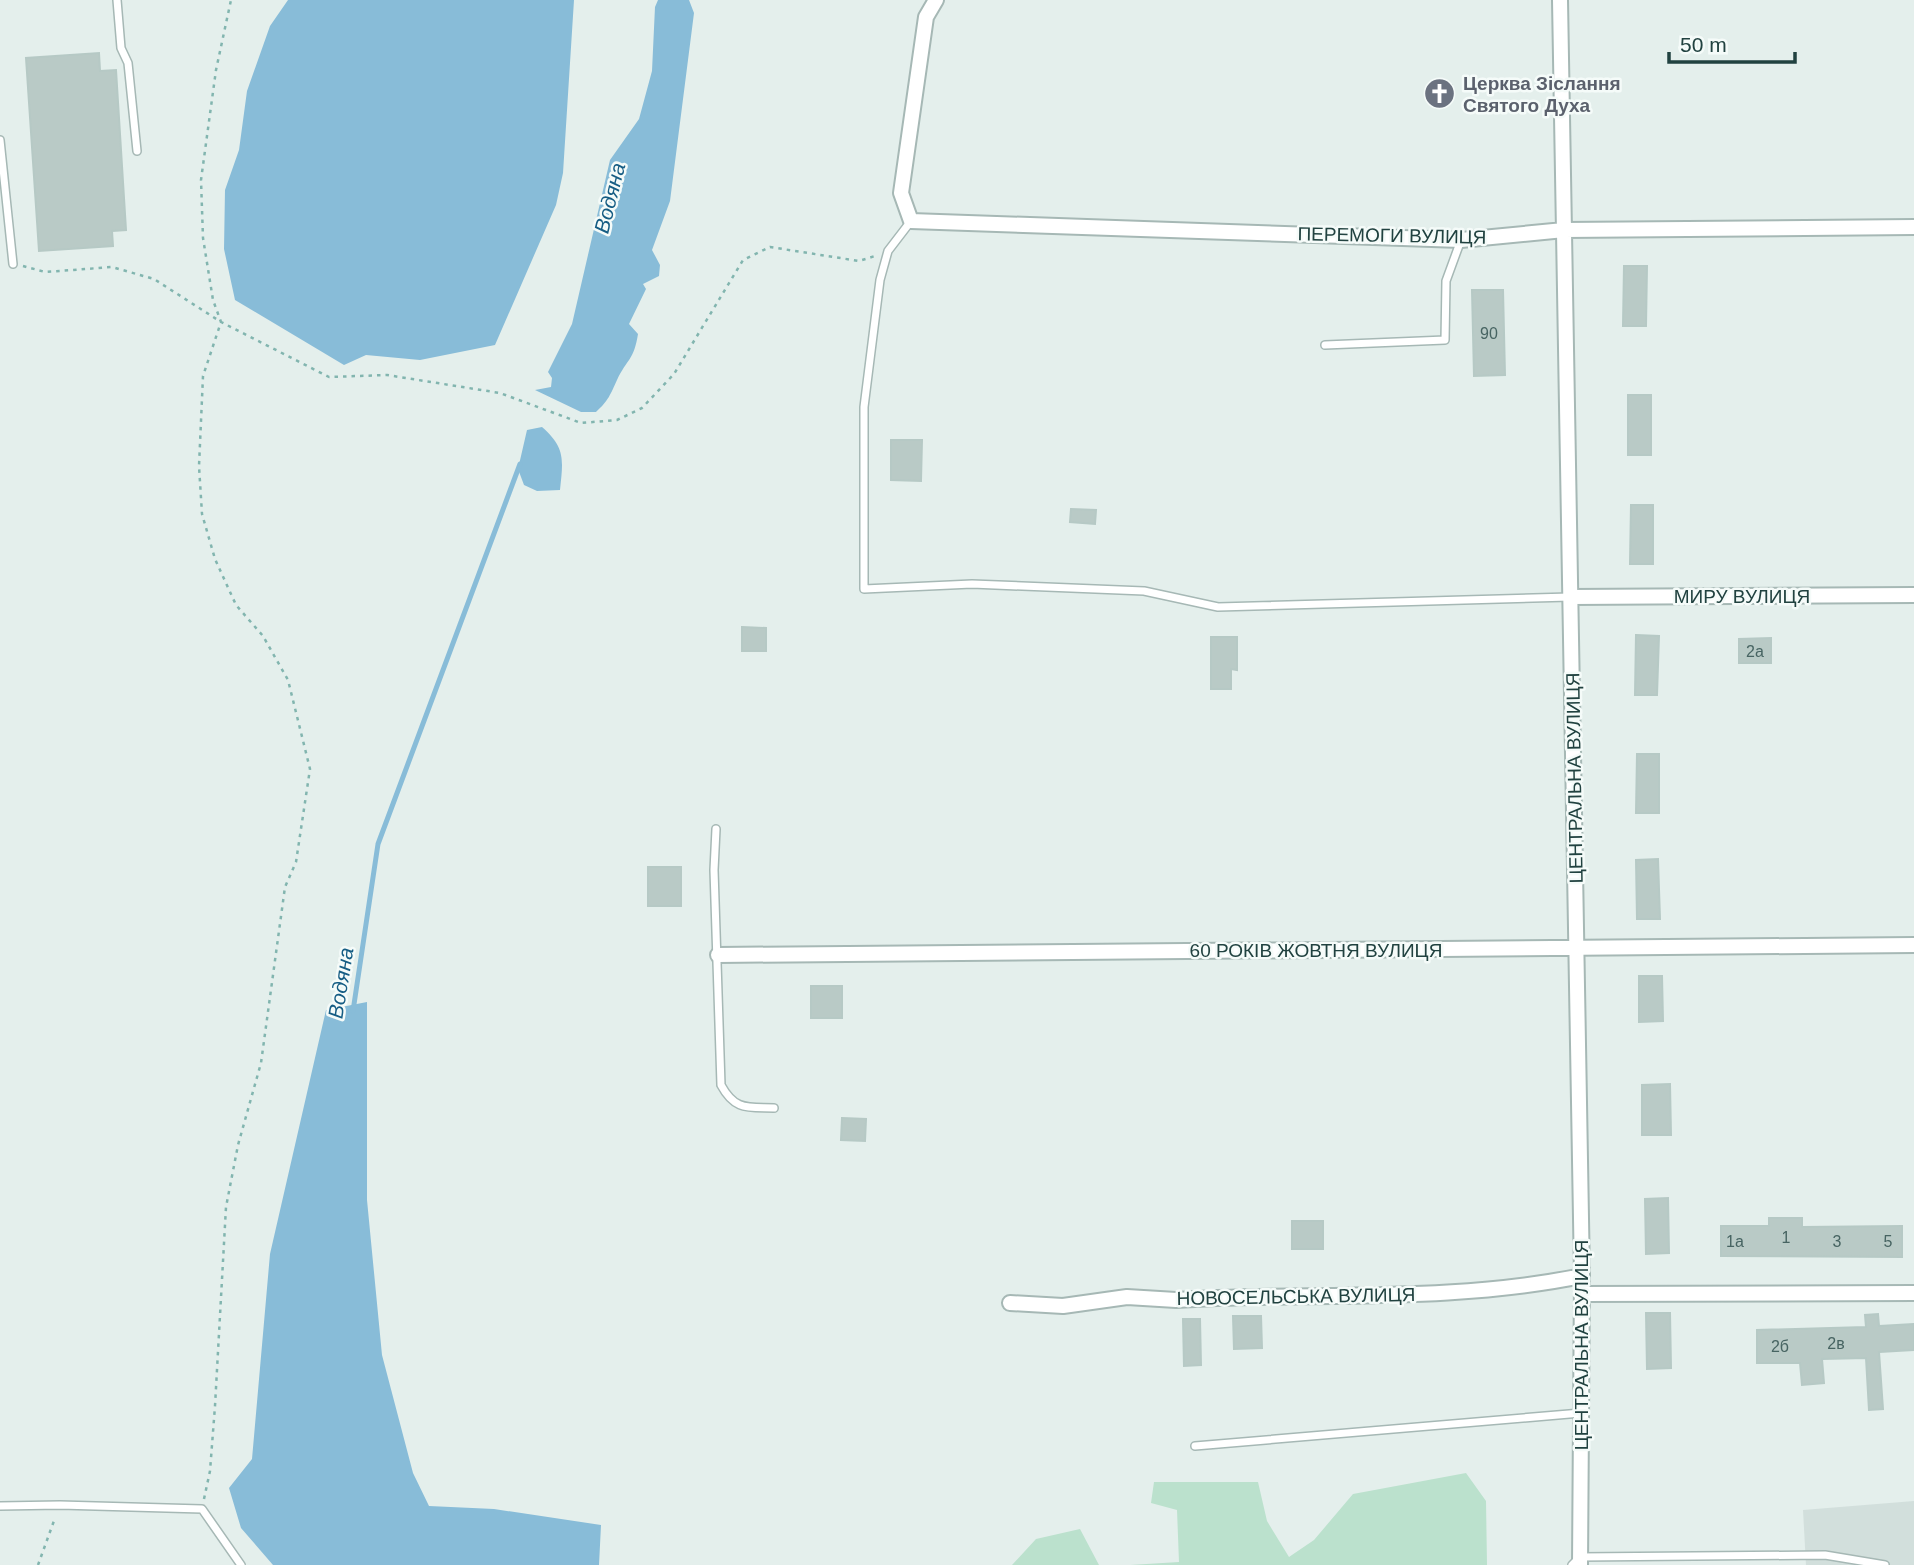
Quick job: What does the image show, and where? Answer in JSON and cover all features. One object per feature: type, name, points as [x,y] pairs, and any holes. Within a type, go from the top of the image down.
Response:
[{"type":"street","points":[[911,221],[901,193],[926,17],[936,0]]},
{"type":"street","name":"ЦЕНТРАЛЬНА ВУЛИЦЯ","points":[[1560,0],[1582,1276],[1578,1562]]},
{"type":"street","name":"ПЕРЕМОГИ ВУЛИЦЯ","points":[[911,221],[1461,240],[1564,230],[1914,227]]},
{"type":"street","name":"МИРУ ВУЛИЦЯ","points":[[1571,597],[1914,595]]},
{"type":"street","name":"60 РОКІВ ЖОВТНЯ ВУЛИЦЯ","points":[[718,955],[1914,945]]},
{"type":"street","name":"НОВОСЕЛЬСЬКА ВУЛИЦЯ","points":[[1010,1303],[1063,1306],[1127,1297],[1175,1300],[1469,1292],[1535,1285],[1582,1276]]},
{"type":"street","points":[[1582,1294],[1914,1293]]},
{"type":"lane","points":[[117,0],[121,48],[128,63],[137,151]]},
{"type":"lane","points":[[0,140],[13,264]]},
{"type":"lane","points":[[911,221],[888,251],[880,280],[864,407],[864,589],[972,584],[1130,590],[1218,607],[1571,597]]},
{"type":"lane","points":[[1325,345],[1445,340],[1446,281],[1461,240]]},
{"type":"lane","points":[[716,829],[714,870],[721,1086],[728,1097],[741,1107],[774,1108]]},
{"type":"lane","points":[[1195,1446],[1581,1413]]},
{"type":"lane","points":[[0,1506],[202,1509],[241,1565]]},
{"type":"lane","points":[[1578,1562],[1825,1555],[1885,1565]]},
{"type":"path","points":[[202,1509],[210,1471],[226,1207],[238,1145],[261,1063],[285,887],[296,862],[310,769],[288,680],[263,636],[236,605],[215,559],[202,514],[199,466],[202,376],[221,322],[213,300],[203,238],[201,180],[216,70],[231,0]]},
{"type":"path","points":[[13,264],[44,272],[112,267],[154,279],[221,322],[329,377],[387,376],[500,393],[581,423],[617,420],[642,408],[674,374],[743,260],[769,247],[859,261],[888,251]]},
{"type":"path","points":[[38,1565],[60,1505]]},
{"type":"shaded area","points":[[1914,1501],[1914,1565],[1806,1565],[1803,1510]]},
{"type":"green space","points":[[1466,1473],[1486,1501],[1487,1565],[1130,1565],[1179,1562],[1177,1510],[1151,1503],[1154,1482],[1258,1482],[1267,1521],[1289,1557],[1314,1540],[1353,1494]]},
{"type":"green space","points":[[1080,1529],[1099,1565],[1012,1565],[1036,1539]]},
{"type":"water","points":[[288,0],[574,0],[563,173],[556,205],[495,345],[420,360],[366,355],[344,365],[235,300],[224,249],[225,190],[239,150],[247,91],[270,26]]},
{"type":"water","points":[[658,0],[689,0],[694,13],[670,201],[652,250],[660,265],[659,276],[643,284],[646,289],[629,324],[638,334],[634,349],[609,397],[596,412],[581,412],[535,390],[551,387],[552,378],[548,372],[572,324],[610,160],[639,119],[652,71],[655,7]]},
{"type":"water","points":[[542,427],[555,441],[561,455],[560,490],[537,491],[524,485],[518,469],[527,430]]},
{"type":"water","points":[[367,1002],[367,1200],[382,1355],[413,1473],[429,1506],[494,1509],[601,1525],[599,1565],[273,1565],[241,1528],[229,1488],[252,1459],[270,1254],[326,1010]]},
{"type":"building","points":[[99,53],[100,71],[116,70],[126,230],[112,231],[113,246],[39,251],[26,58]]},
{"type":"building","name":"Церква Зіслання Святого Духа","points":[[1452,85],[1452,101],[1429,102],[1428,86]]},
{"type":"building","points":[[1624,266],[1647,266],[1646,326],[1623,326]]},
{"type":"building","points":[[1472,290],[1503,290],[1505,375],[1474,376]]},
{"type":"building","points":[[1628,395],[1651,395],[1651,455],[1628,455]]},
{"type":"building","points":[[891,440],[922,440],[921,481],[891,480]]},
{"type":"building","points":[[1631,505],[1653,505],[1653,564],[1630,564]]},
{"type":"building","points":[[1071,509],[1096,510],[1095,524],[1070,522]]},
{"type":"building","points":[[742,627],[766,628],[766,651],[742,651]]},
{"type":"building","points":[[1636,635],[1659,636],[1657,695],[1635,695]]},
{"type":"building","points":[[1211,637],[1237,637],[1237,670],[1231,669],[1231,689],[1211,689]]},
{"type":"building","points":[[1771,638],[1771,663],[1739,663],[1739,639]]},
{"type":"building","points":[[1637,754],[1659,754],[1659,813],[1636,813]]},
{"type":"building","points":[[1658,859],[1660,919],[1637,919],[1636,860]]},
{"type":"building","points":[[648,867],[681,867],[681,906],[648,906]]},
{"type":"building","points":[[1639,976],[1662,976],[1663,1021],[1639,1022]]},
{"type":"building","points":[[811,986],[842,986],[842,1018],[811,1018]]},
{"type":"building","points":[[1670,1084],[1671,1135],[1642,1135],[1642,1085]]},
{"type":"building","points":[[842,1118],[866,1119],[865,1141],[841,1140]]},
{"type":"building","points":[[1668,1198],[1669,1253],[1646,1254],[1645,1199]]},
{"type":"building","points":[[1769,1218],[1802,1218],[1802,1227],[1902,1226],[1902,1257],[1721,1256],[1721,1226],[1769,1226]]},
{"type":"building","points":[[1292,1221],[1323,1221],[1323,1249],[1292,1249]]},
{"type":"building","points":[[1646,1313],[1670,1313],[1671,1368],[1647,1369]]},
{"type":"building","points":[[1878,1314],[1879,1326],[1914,1324],[1914,1350],[1879,1352],[1883,1409],[1869,1410],[1866,1358],[1822,1359],[1824,1383],[1802,1385],[1800,1363],[1757,1363],[1757,1330],[1866,1327],[1865,1315]]},
{"type":"building","points":[[1233,1316],[1261,1316],[1262,1348],[1234,1349]]},
{"type":"building","points":[[1183,1319],[1200,1319],[1201,1365],[1184,1366]]},
{"type":"waterway","name":"Водяна","points":[[353,1011],[378,844],[520,464]]},
{"type":"place","name":"Церква Зіслання Святого Духа","points":[[1440,94]]}]
